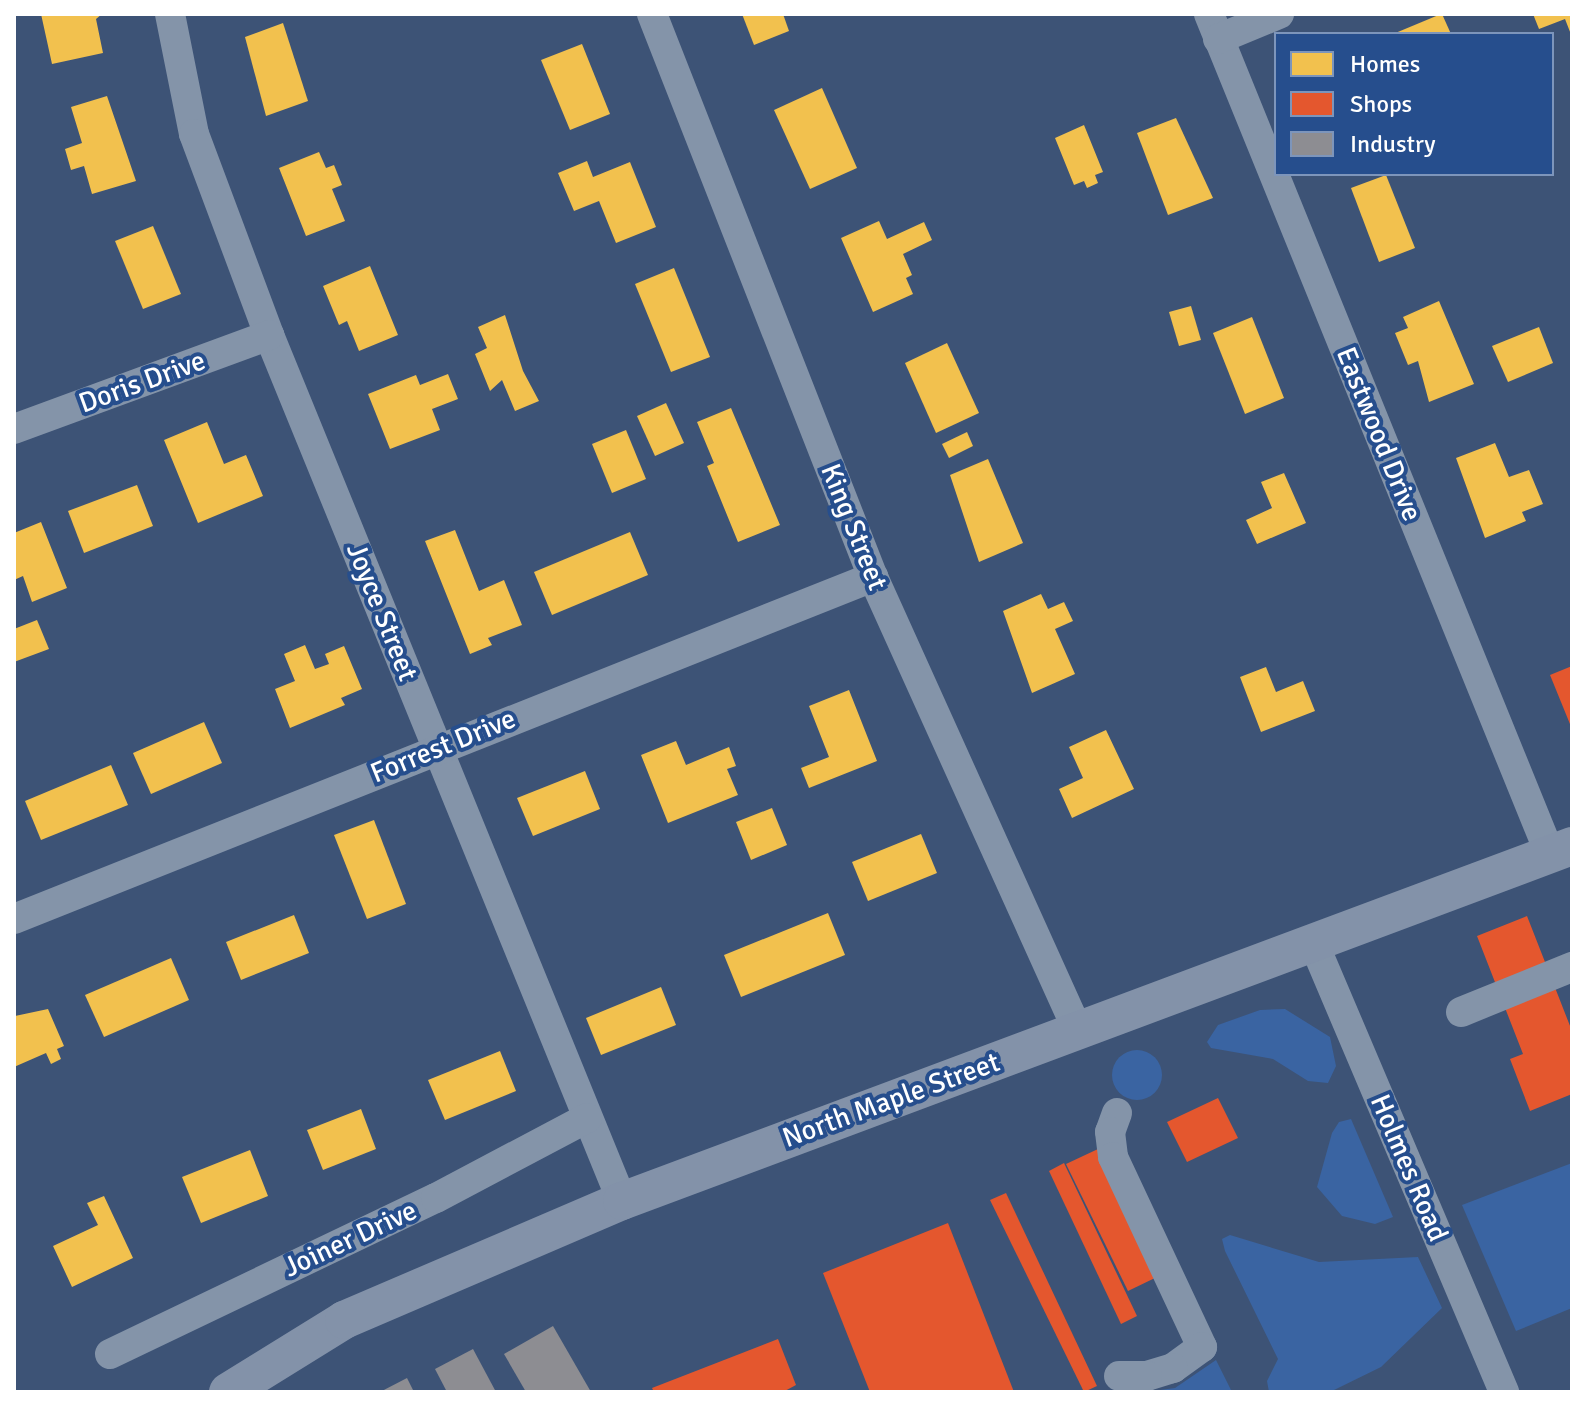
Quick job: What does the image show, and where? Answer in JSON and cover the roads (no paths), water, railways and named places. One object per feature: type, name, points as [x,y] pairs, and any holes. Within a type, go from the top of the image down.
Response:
[{"type":"main road","name":"North Maple Street","points":[[228,1392],[344,1320],[622,1201],[1561,850]]},
{"type":"street","name":"Joyce Street","points":[[170,14],[194,134],[269,335],[622,1201]]},
{"type":"street","name":"King Street","points":[[652,14],[873,577],[1078,1032]]},
{"type":"street","points":[[1213,26],[1279,14]]},
{"type":"street","name":"Eastwood Drive","points":[[1213,26],[1274,170]]},
{"type":"street","name":"Eastwood Drive","points":[[1276,176],[1561,850]]},
{"type":"street","name":"Doris Drive","points":[[14,429],[269,335]]},
{"type":"street","name":"Forrest Drive","points":[[14,919],[438,747],[873,577]]},
{"type":"street","name":"Holmes Road","points":[[1314,944],[1504,1392]]},
{"type":"street","points":[[1461,1012],[1572,967]]},
{"type":"street","points":[[1117,1113],[1110,1132],[1113,1157],[1202,1347],[1173,1368],[1147,1376],[1119,1376]]},
{"type":"street","name":"Joiner Drive","points":[[110,1354],[436,1198],[587,1118]]}]
